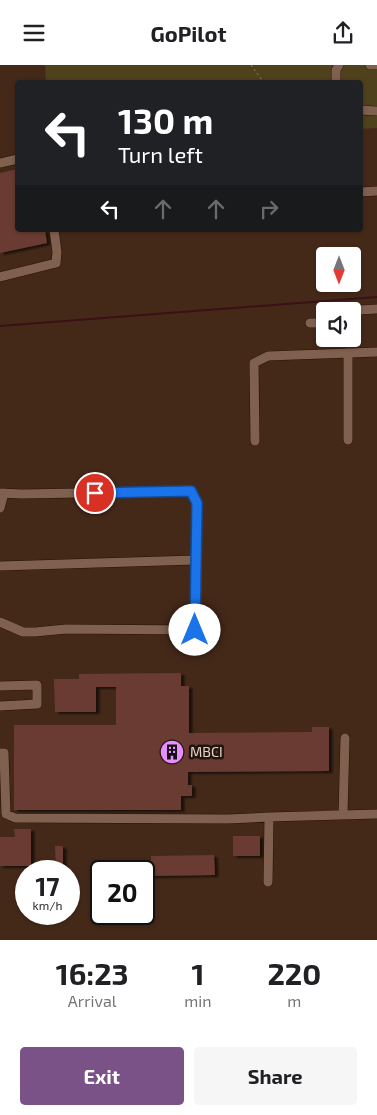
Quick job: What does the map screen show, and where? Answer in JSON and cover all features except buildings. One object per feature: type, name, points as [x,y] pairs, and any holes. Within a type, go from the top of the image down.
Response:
[{"type":"lane","points":[[336,80],[336,70],[339,65]]},
{"type":"lane","points":[[370,65],[377,65]]},
{"type":"lane","points":[[363,111],[377,111]]},
{"type":"lane","points":[[0,163],[15,160]]},
{"type":"lane","points":[[363,191],[377,191]]},
{"type":"lane","points":[[0,277],[56,263],[57,252],[54,232]]},
{"type":"lane","points":[[361,310],[377,309]]},
{"type":"lane","points":[[310,323],[316,323]]},
{"type":"lane","points":[[255,441],[254,363],[268,356],[377,352]]},
{"type":"lane","points":[[348,353],[348,440]]},
{"type":"lane","points":[[0,508],[2,493],[191,491],[197,503],[195,630],[66,629],[23,632],[0,622]]},
{"type":"lane","points":[[0,566],[195,559]]},
{"type":"lane","points":[[0,686],[37,685],[37,704],[0,706]]},
{"type":"lane","points":[[344,815],[346,738]]},
{"type":"lane","points":[[0,753],[4,753],[6,814],[15,818],[228,819],[377,814]]},
{"type":"lane","points":[[268,882],[269,817]]},
{"type":"path","points":[[252,65],[262,80]]},
{"type":"shaded area","points":[[45,65],[377,65],[377,128],[363,129],[363,80],[46,80]]},
{"type":"waterway","points":[[0,326],[377,297]]},
{"type":"place","name":"MBCI","points":[[172,752]]},
{"type":"route","points":[[95,493],[169,493],[191,491],[197,503],[195,630]]}]
